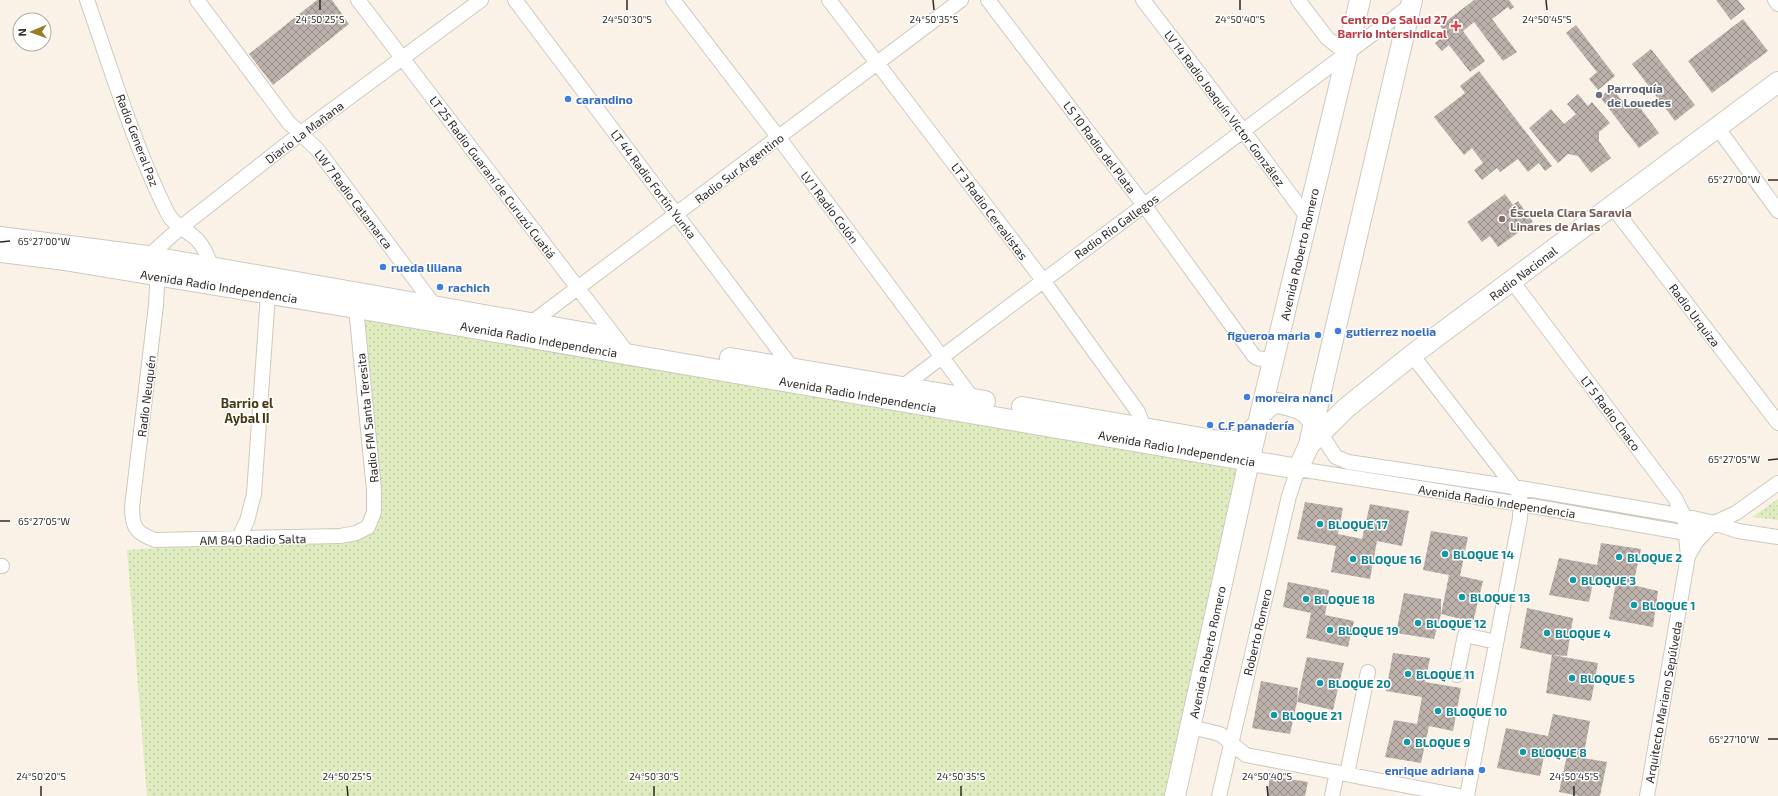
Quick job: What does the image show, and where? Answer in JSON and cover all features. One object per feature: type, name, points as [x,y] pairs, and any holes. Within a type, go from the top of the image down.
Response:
[{"type":"main road","name":"Avenida Roberto Romero","points":[[1175,796],[1249,460],[1360,0]]},
{"type":"main road","points":[[1298,470],[1312,424],[1413,2]]},
{"type":"main road","name":"Radio Nacional","points":[[1312,424],[1338,410],[1346,408],[1412,355],[1778,82]]},
{"type":"main road","name":"Avenida Radio Independencia","points":[[0,237],[154,263],[268,294],[356,308],[616,339],[903,386],[979,407],[1298,470]]},
{"type":"main road","name":"Avenida Radio Independencia","points":[[0,252],[58,259],[133,272],[154,263],[212,266],[434,306],[629,355],[886,399],[979,407],[1144,428],[1225,442],[1242,440],[1272,404],[1278,403],[1312,424]]},
{"type":"main road","name":"Avenida Roberto Romero","points":[[1239,509],[1254,475],[1265,467],[1274,465]]},
{"type":"street","name":"Radio General Paz","points":[[86,0],[150,178],[170,217],[180,228],[194,237],[208,255],[212,266]]},
{"type":"street","name":"LW 7 Radio Catamarca","points":[[196,0],[289,123],[317,149],[434,306]]},
{"type":"street","name":"LT 25 Radio Guaraní de Curuzú Cuatiá","points":[[358,0],[629,355]]},
{"type":"street","name":"Diario La Mañana","points":[[154,263],[180,228],[301,133],[481,0]]},
{"type":"street","name":"LT 44 Radio Fortín Yunka","points":[[515,0],[792,368]]},
{"type":"street","name":"LV 1 Radio Colón","points":[[673,0],[779,138],[979,407]]},
{"type":"street","name":"LT 3 Radio Cerealistas","points":[[829,0],[1042,279],[1138,412],[1144,428]]},
{"type":"street","name":"Radio Sur Argentino","points":[[523,329],[677,215],[961,0]]},
{"type":"street","name":"LS 10 Radio del Plata","points":[[988,0],[1144,205],[1254,356],[1257,358],[1274,361]]},
{"type":"street","name":"LV 14 Radio Joaquín Víctor González","points":[[1143,0],[1307,217]]},
{"type":"street","points":[[1298,0],[1327,38],[1346,53]]},
{"type":"street","points":[[1775,0],[1778,4]]},
{"type":"street","name":"Radio Río Gallegos","points":[[886,399],[1042,279],[1244,132],[1413,2]]},
{"type":"street","points":[[1717,127],[1778,211]]},
{"type":"street","name":"Radio Urquiza","points":[[1612,206],[1778,423]]},
{"type":"street","name":"Radio Neuquén","points":[[138,532],[132,522],[132,507],[151,356],[154,263]]},
{"type":"street","name":"LT 5 Radio Chaco","points":[[1512,281],[1675,498],[1684,516],[1688,556]]},
{"type":"street","points":[[238,539],[248,521],[254,494],[268,294]]},
{"type":"street","name":"Radio FM Santa Teresita","points":[[356,308],[374,490],[374,512],[368,527]]},
{"type":"street","points":[[1412,355],[1514,487],[1518,493],[1521,504],[1520,518],[1467,796]]},
{"type":"street","name":"Avenida Radio Independencia","points":[[1312,424],[1336,457],[1344,461],[1514,487],[1684,516],[1714,523],[1738,531],[1778,537]]},
{"type":"street","name":"Avenida Radio Independencia","points":[[1298,470],[1521,504],[1686,533],[1714,523]]},
{"type":"street","name":"Roberto Romero","points":[[1219,796],[1289,496],[1298,470]]},
{"type":"street","points":[[1714,523],[1736,513],[1778,483]]},
{"type":"street","name":"Arquitecto Mariano Sepúlveda","points":[[1647,796],[1688,556],[1696,542],[1714,523]]},
{"type":"street","name":"AM 840 Radio Salta","points":[[138,532],[148,538],[161,541],[340,536],[356,533],[368,527]]},
{"type":"street","points":[[1457,675],[1466,636],[1496,642]]},
{"type":"street","points":[[1332,796],[1342,773],[1368,672]]},
{"type":"street","points":[[1191,727],[1220,734],[1246,754],[1460,796]]},
{"type":"green space","points":[[358,311],[1243,465],[1169,796],[147,796],[127,550],[338,538],[369,529]]},
{"type":"green space","points":[[1778,499],[1778,520],[1752,517]]},
{"type":"building","points":[[317,0],[332,0],[349,24],[273,85],[249,54]]},
{"type":"building","points":[[1474,0],[1509,0],[1514,7],[1510,10],[1508,7],[1492,19],[1517,52],[1503,61],[1474,22],[1463,31],[1485,61],[1470,72],[1449,45],[1442,51],[1435,43],[1446,34],[1440,26]]},
{"type":"building","points":[[1716,0],[1738,0],[1745,9],[1731,20]]},
{"type":"building","points":[[1743,19],[1768,51],[1712,93],[1688,61]]},
{"type":"building","points":[[1576,25],[1615,76],[1598,90],[1589,79],[1597,72],[1566,33]]},
{"type":"building","points":[[1651,49],[1695,105],[1675,121],[1632,64]]},
{"type":"building","points":[[1479,71],[1552,166],[1545,171],[1539,163],[1528,172],[1518,159],[1500,172],[1497,168],[1482,180],[1474,170],[1483,163],[1472,148],[1464,155],[1434,117],[1465,93],[1460,86]]},
{"type":"building","points":[[1612,88],[1627,107],[1635,101],[1659,133],[1639,148],[1600,97]]},
{"type":"building","points":[[1578,94],[1588,106],[1592,102],[1610,123],[1599,132],[1599,141],[1611,158],[1591,173],[1578,156],[1568,154],[1558,163],[1529,128],[1551,109],[1564,124],[1576,114],[1567,104]]},
{"type":"building","points":[[1505,194],[1513,205],[1518,201],[1533,222],[1498,247],[1490,236],[1482,242],[1467,222]]},
{"type":"building","points":[[1305,502],[1343,508],[1338,534],[1362,539],[1370,504],[1409,511],[1402,546],[1377,541],[1370,579],[1331,572],[1336,546],[1297,539]]},
{"type":"building","points":[[1431,531],[1468,537],[1460,576],[1483,581],[1473,622],[1441,614],[1449,575],[1423,570]]},
{"type":"building","points":[[1601,543],[1641,549],[1633,585],[1658,591],[1653,627],[1609,619],[1616,583],[1628,584],[1594,578],[1589,602],[1549,595],[1559,558],[1597,565]]},
{"type":"building","points":[[1288,582],[1329,590],[1325,615],[1354,621],[1348,647],[1306,638],[1311,613],[1283,607]]},
{"type":"building","name":"BLOQUE 12","points":[[1404,593],[1441,599],[1441,614],[1434,639],[1396,633]]},
{"type":"building","name":"BLOQUE 4","points":[[1527,608],[1573,618],[1567,656],[1552,655],[1520,648]]},
{"type":"building","points":[[1393,653],[1430,658],[1425,682],[1461,688],[1453,731],[1429,726],[1421,763],[1385,757],[1394,720],[1417,724],[1422,697],[1386,691]]},
{"type":"building","name":"BLOQUE 5","points":[[1552,655],[1598,663],[1591,701],[1546,693]]},
{"type":"building","name":"BLOQUE 20","points":[[1307,657],[1344,663],[1333,710],[1297,702]]},
{"type":"building","name":"BLOQUE 21","points":[[1261,681],[1298,688],[1297,702],[1290,734],[1252,728]]},
{"type":"building","points":[[1553,714],[1590,721],[1583,758],[1607,762],[1600,796],[1580,796],[1559,792],[1567,755],[1545,750],[1540,776],[1497,768],[1506,728],[1548,736]]},
{"type":"building","points":[[1270,776],[1308,782],[1305,796],[1267,796]]},
{"type":"place","name":"Centro De Salud 27 Barrio Intersindical","points":[[1456,26]]},
{"type":"place","name":"Parroquía de Louedes","points":[[1599,95]]},
{"type":"place","name":"carandino","points":[[568,99]]},
{"type":"place","name":"Éscuela Clara Saravia Linares de Arias","points":[[1502,219]]},
{"type":"place","name":"rueda liliana","points":[[383,267]]},
{"type":"place","name":"rachich","points":[[440,287]]},
{"type":"place","name":"gutierrez noelia","points":[[1338,331]]},
{"type":"place","name":"figueroa maria","points":[[1318,335]]},
{"type":"place","name":"moreira nanci","points":[[1247,397]]},
{"type":"place","name":"C.F panadería","points":[[1210,425]]},
{"type":"place","name":"BLOQUE 17","points":[[1320,524]]},
{"type":"place","name":"BLOQUE 14","points":[[1445,554]]},
{"type":"place","name":"BLOQUE 2","points":[[1619,557]]},
{"type":"place","name":"BLOQUE 16","points":[[1353,559]]},
{"type":"place","name":"BLOQUE 3","points":[[1573,580]]},
{"type":"place","name":"BLOQUE 13","points":[[1462,597]]},
{"type":"place","name":"BLOQUE 18","points":[[1306,599]]},
{"type":"place","name":"BLOQUE 1","points":[[1634,605]]},
{"type":"place","name":"BLOQUE 12","points":[[1418,623]]},
{"type":"place","name":"BLOQUE 19","points":[[1330,630]]},
{"type":"place","name":"BLOQUE 4","points":[[1547,633]]},
{"type":"place","name":"BLOQUE 11","points":[[1408,674]]},
{"type":"place","name":"BLOQUE 5","points":[[1572,678]]},
{"type":"place","name":"BLOQUE 20","points":[[1320,683]]},
{"type":"place","name":"BLOQUE 10","points":[[1438,711]]},
{"type":"place","name":"BLOQUE 21","points":[[1274,715]]},
{"type":"place","name":"BLOQUE 9","points":[[1407,742]]},
{"type":"place","name":"BLOQUE 8","points":[[1523,752]]},
{"type":"place","name":"enrique adriana","points":[[1482,770]]},
{"type":"district","name":"Barrio el Aybal II","points":[[247,410]]}]
